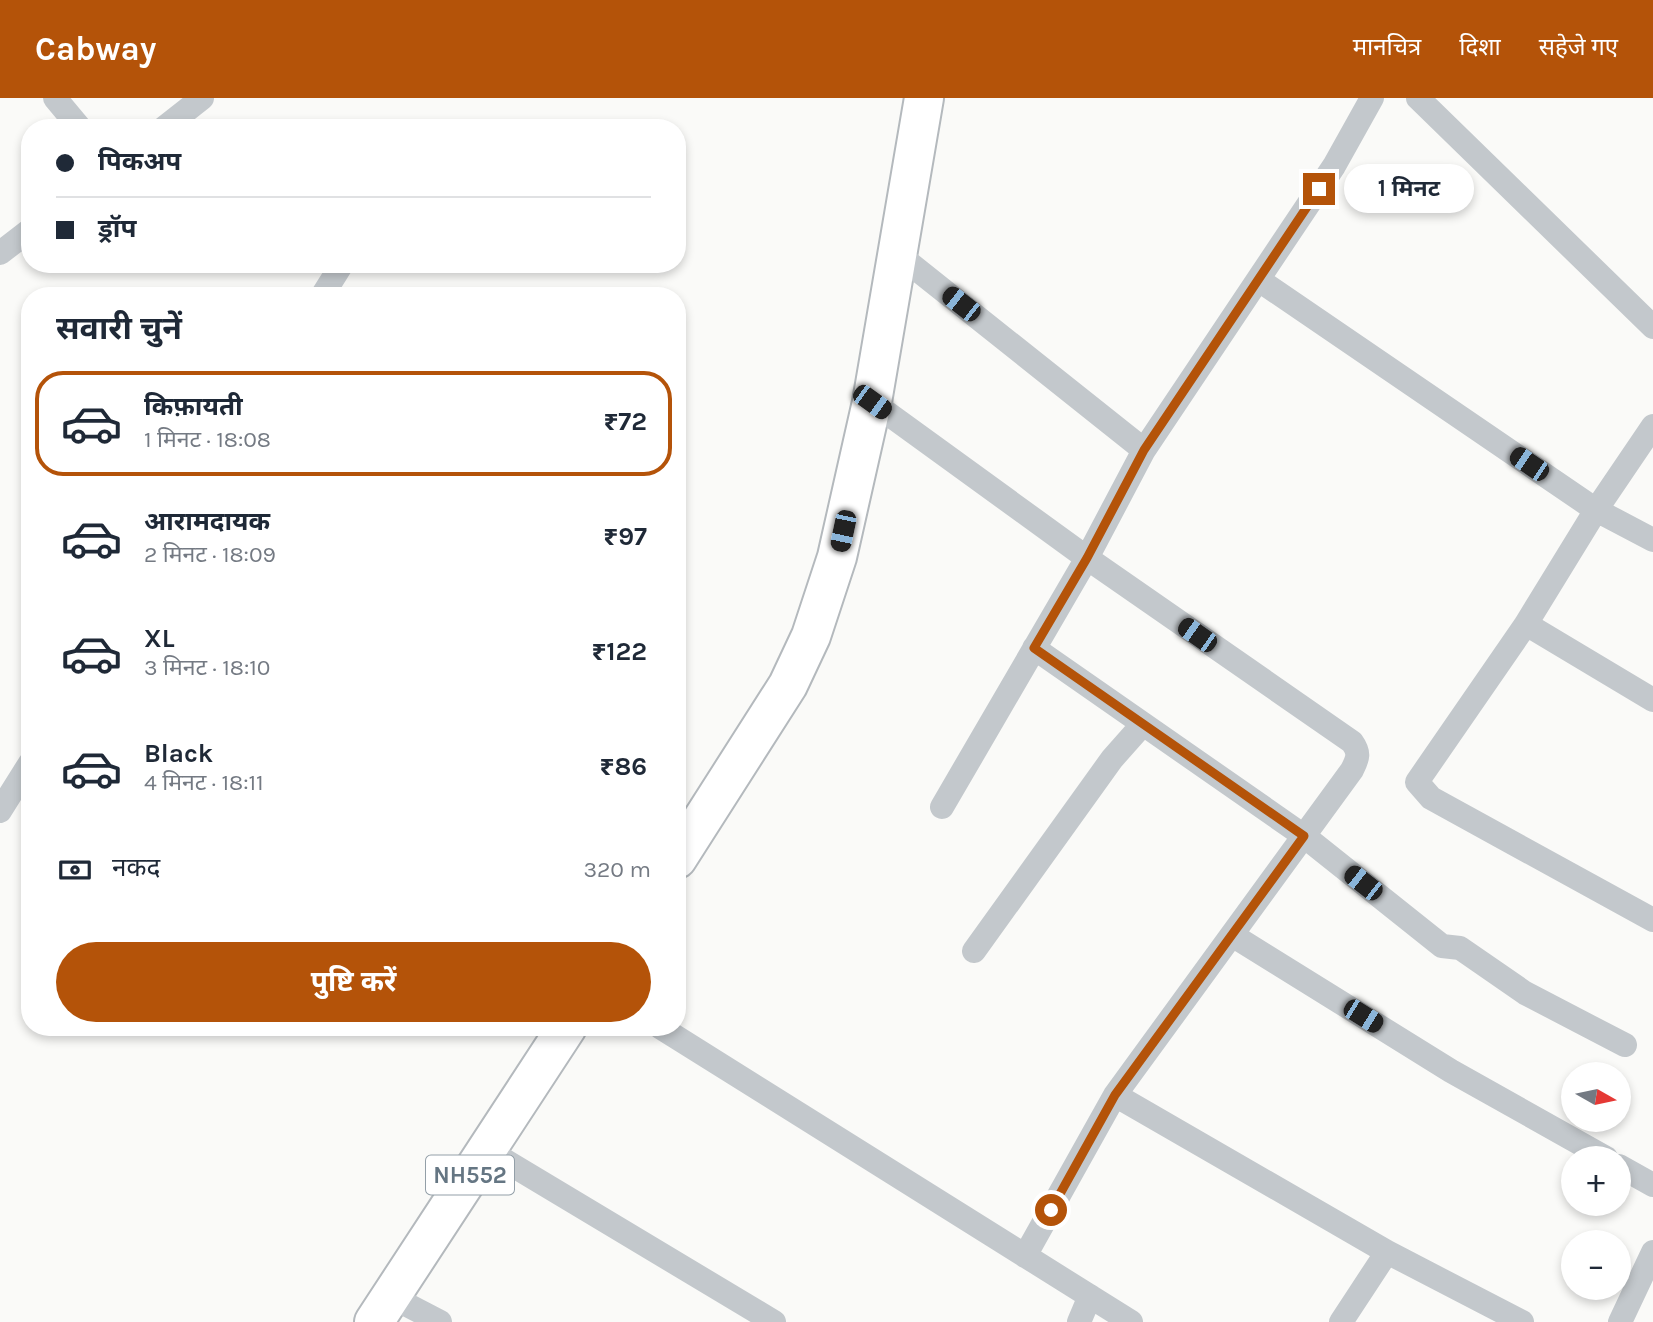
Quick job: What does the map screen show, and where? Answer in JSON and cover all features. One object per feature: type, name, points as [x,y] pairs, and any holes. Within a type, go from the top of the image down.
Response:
[{"type":"highway","points":[[686,845],[756,739],[811,636],[838,557],[872,402],[900,255],[924,98]]},
{"type":"highway","name":"NH552","points":[[382,1309],[561,1036]]},
{"type":"street","points":[[55,98],[72,119]]},
{"type":"street","points":[[175,119],[202,98]]},
{"type":"street","points":[[942,807],[1087,558],[1144,450],[1334,166],[1372,98]]},
{"type":"street","points":[[1418,98],[1653,327]]},
{"type":"street","points":[[0,253],[21,237]]},
{"type":"street","points":[[900,255],[1144,450]]},
{"type":"street","points":[[1259,280],[1596,510],[1653,540]]},
{"type":"street","points":[[872,402],[1087,558],[1352,741],[1359,757],[1115,1095],[1025,1256]]},
{"type":"street","points":[[1653,426],[1596,510],[1526,624],[1417,782],[1431,798],[1653,920]]},
{"type":"street","points":[[1526,624],[1653,699]]},
{"type":"street","points":[[1034,648],[1304,836],[1442,946],[1460,948],[1525,993],[1625,1045]]},
{"type":"street","points":[[974,951],[1112,760],[1143,724]]},
{"type":"street","points":[[0,811],[21,777]]},
{"type":"street","points":[[1232,935],[1451,1071],[1585,1146]]},
{"type":"street","points":[[674,1036],[1131,1322]]},
{"type":"street","points":[[1115,1095],[1387,1252],[1522,1322]]},
{"type":"street","points":[[487,1150],[774,1322]]},
{"type":"street","points":[[1631,1173],[1653,1185]]},
{"type":"street","points":[[1341,1322],[1387,1252]]},
{"type":"street","points":[[1620,1322],[1653,1252]]},
{"type":"street","points":[[1079,1322],[1090,1296]]},
{"type":"street","points":[[382,1309],[440,1322]]},
{"type":"route","points":[[1051,1210],[1115,1095],[1185,995],[1304,836],[1034,648],[1087,558],[1144,450],[1319,189]]}]
